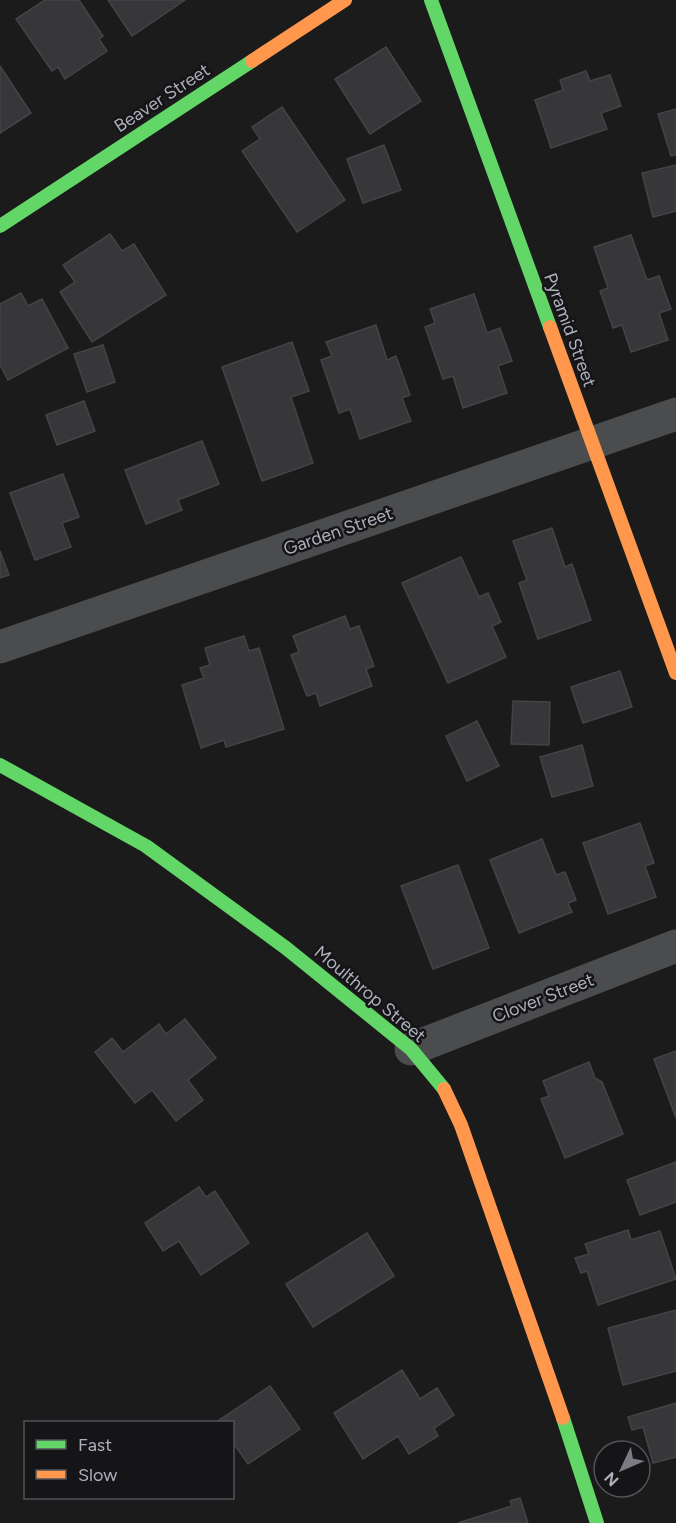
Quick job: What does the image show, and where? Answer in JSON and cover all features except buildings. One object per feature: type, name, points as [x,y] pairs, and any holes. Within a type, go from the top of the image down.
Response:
[{"type":"street","name":"Beaver Street","points":[[0,226],[345,0]]},
{"type":"street","name":"Pyramid Street","points":[[431,0],[676,672]]},
{"type":"street","name":"Garden Street","points":[[0,647],[676,414]]},
{"type":"street","name":"Moulthrop Street","points":[[0,765],[146,846],[286,948],[411,1049],[442,1085],[461,1125],[535,1332],[597,1523]]},
{"type":"street","name":"Clover Street","points":[[411,1049],[676,946]]},
{"type":"traffic: fast","points":[[431,0],[550,327]]},
{"type":"traffic: fast","points":[[0,226],[252,61]]},
{"type":"traffic: fast","points":[[0,765],[146,846],[286,948],[411,1049],[444,1089]]},
{"type":"traffic: fast","points":[[563,1418],[597,1523]]},
{"type":"traffic: slow","points":[[252,61],[345,0]]},
{"type":"traffic: slow","points":[[550,327],[676,673]]},
{"type":"traffic: slow","points":[[444,1089],[461,1125],[563,1418]]}]
